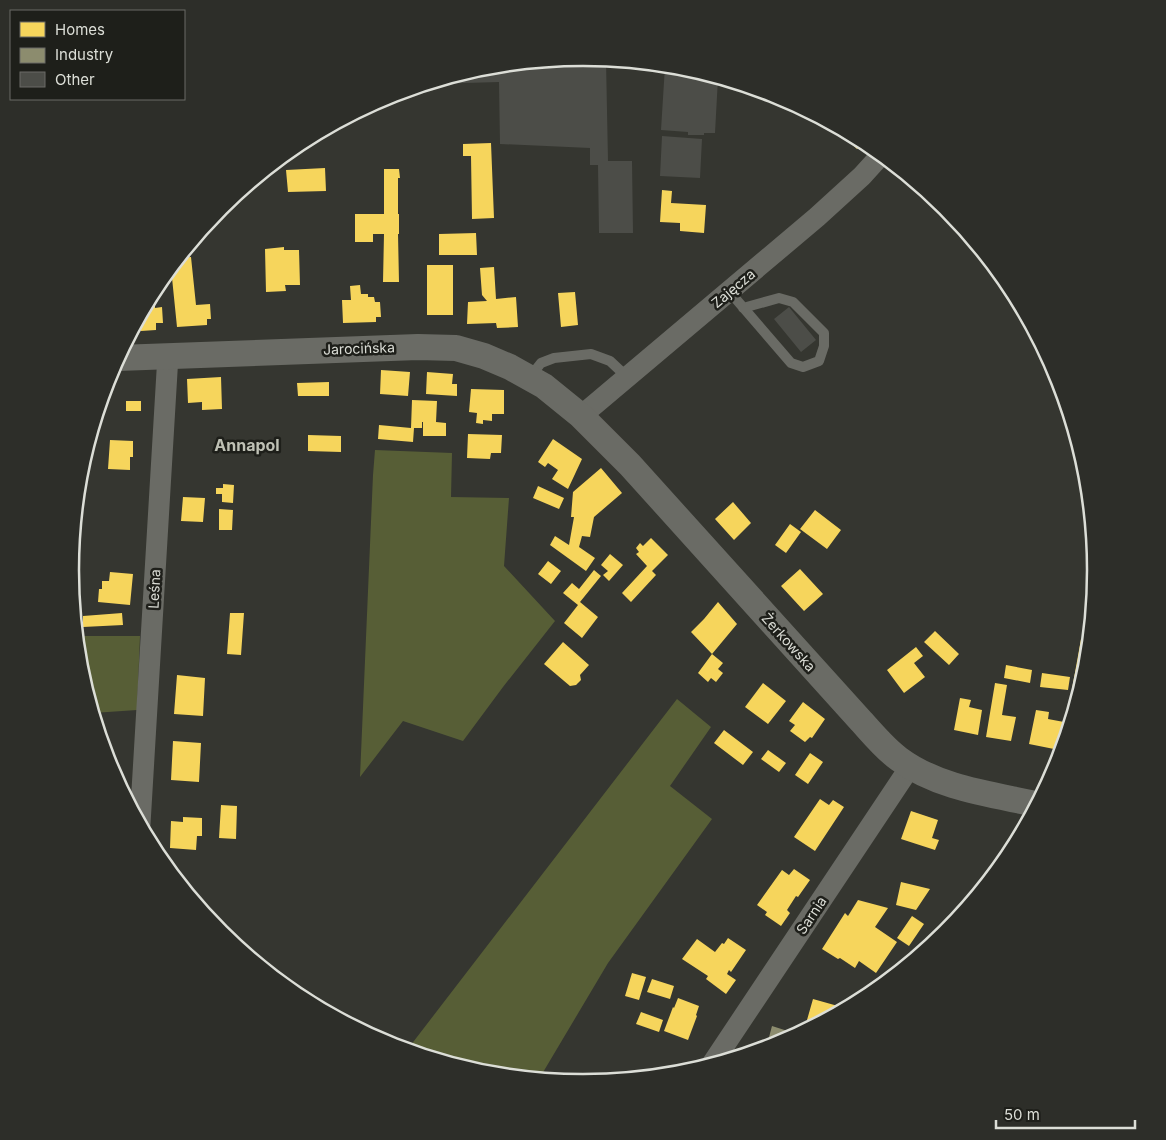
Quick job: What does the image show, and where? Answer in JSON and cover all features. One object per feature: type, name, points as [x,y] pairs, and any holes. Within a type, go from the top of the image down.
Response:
[{"type":"street","name":"Zajęcza","points":[[581,416],[817,217],[862,176],[876,160]]},
{"type":"street","name":"Jarocińska","points":[[126,357],[397,347],[456,348],[510,367],[544,386],[581,416]]},
{"type":"street","name":"Leśna","points":[[141,811],[168,355]]},
{"type":"street","name":"Żerkowska","points":[[581,416],[630,465],[860,721],[897,758],[910,767],[944,783],[1030,803]]},
{"type":"street","name":"Sarnia","points":[[718,1056],[910,767]]},
{"type":"lane","points":[[729,291],[743,308],[792,363],[803,367],[819,361],[824,346],[824,332],[793,302],[779,298],[743,308]]},
{"type":"lane","points":[[530,378],[541,363],[554,358],[591,354],[610,361],[627,377]]},
{"type":"green space","points":[[375,450],[452,453],[451,497],[509,498],[504,566],[555,621],[463,741],[403,721],[360,777],[373,475]]},
{"type":"green space","points":[[84,636],[140,636],[137,710],[100,713],[89,668]]},
{"type":"green space","points":[[677,699],[711,727],[670,786],[712,819],[608,963],[543,1072],[485,1064],[453,1057],[412,1044]]},
{"type":"building: Homes","points":[[491,143],[494,218],[472,219],[471,156],[463,156],[463,144]]},
{"type":"building: Homes","points":[[325,168],[326,191],[288,192],[286,170]]},
{"type":"building: Homes","points":[[384,169],[399,169],[399,282],[383,282],[384,234],[373,234],[373,242],[355,242],[355,214],[384,214]]},
{"type":"building: Homes","points":[[662,190],[672,191],[671,203],[706,205],[704,233],[680,231],[680,223],[660,222]]},
{"type":"building: Homes","points":[[476,233],[477,255],[439,255],[439,234]]},
{"type":"building: Homes","points":[[284,247],[284,250],[299,250],[300,285],[285,285],[286,291],[266,292],[265,249]]},
{"type":"building: Homes","points":[[188,257],[191,257],[196,305],[210,304],[211,319],[207,319],[207,325],[177,327],[172,279]]},
{"type":"building: Homes","points":[[427,265],[453,265],[453,315],[427,315]]},
{"type":"building: Homes","points":[[494,267],[496,299],[516,297],[518,327],[497,328],[496,323],[467,324],[468,302],[487,301],[482,295],[480,268]]},
{"type":"building: Homes","points":[[360,285],[361,294],[368,294],[368,297],[374,297],[375,302],[380,302],[381,317],[376,317],[376,322],[343,323],[342,300],[351,300],[350,286]]},
{"type":"building: Homes","points":[[575,292],[578,325],[561,327],[558,293]]},
{"type":"building: Homes","points":[[155,305],[155,308],[162,307],[163,323],[156,323],[156,330],[141,331]]},
{"type":"building: Homes","points":[[381,370],[410,372],[408,396],[380,394]]},
{"type":"building: Homes","points":[[427,372],[453,374],[452,384],[457,384],[457,396],[426,394]]},
{"type":"building: Homes","points":[[221,377],[222,409],[202,410],[202,402],[188,403],[187,379]]},
{"type":"building: Homes","points":[[329,382],[329,396],[298,396],[297,383]]},
{"type":"building: Homes","points":[[471,389],[504,390],[504,414],[492,414],[492,421],[483,420],[483,424],[476,423],[477,413],[469,412]]},
{"type":"building: Homes","points":[[412,400],[437,401],[436,422],[446,423],[446,436],[423,436],[422,422],[422,428],[414,428],[413,442],[378,439],[379,425],[411,428]]},
{"type":"building: Homes","points":[[126,401],[141,401],[141,411],[126,411]]},
{"type":"building: Homes","points":[[468,434],[502,435],[501,453],[491,453],[490,459],[467,458]]},
{"type":"building: Homes","points":[[308,435],[341,436],[341,452],[308,451]]},
{"type":"building: Homes","points":[[553,439],[582,459],[568,489],[552,479],[558,470],[548,463],[545,467],[538,462]]},
{"type":"building: Homes","points":[[110,440],[133,441],[133,457],[130,457],[130,470],[108,469]]},
{"type":"building: Homes","points":[[601,468],[622,493],[594,517],[590,537],[582,536],[579,547],[595,558],[586,571],[550,545],[555,536],[569,545],[574,517],[571,517],[573,492]]},
{"type":"building: Homes","points":[[223,484],[234,485],[233,503],[222,502],[222,494],[216,494],[216,488],[223,488]]},
{"type":"building: Homes","points":[[538,486],[564,498],[559,509],[533,498]]},
{"type":"building: Homes","points":[[183,497],[205,498],[203,522],[181,521]]},
{"type":"building: Homes","points":[[733,502],[751,523],[734,540],[715,519]]},
{"type":"building: Homes","points":[[219,509],[233,510],[232,530],[219,530]]},
{"type":"building: Homes","points":[[815,510],[841,530],[827,549],[800,529]]},
{"type":"building: Homes","points":[[790,524],[801,532],[786,553],[775,545]]},
{"type":"building: Homes","points":[[651,538],[668,555],[652,571],[656,575],[631,602],[622,593],[647,566],[636,554],[639,552],[636,548],[640,543],[643,546]]},
{"type":"building: Homes","points":[[610,554],[623,565],[609,581],[603,575],[608,571],[601,565]]},
{"type":"building: Homes","points":[[548,561],[561,571],[551,584],[538,574]]},
{"type":"building: Homes","points":[[800,569],[823,594],[804,611],[781,586]]},
{"type":"building: Homes","points":[[594,570],[601,576],[580,602],[598,617],[582,638],[564,623],[578,605],[563,593],[572,583],[579,589]]},
{"type":"building: Homes","points":[[110,572],[133,574],[130,605],[98,602],[102,581],[109,581]]},
{"type":"building: Homes","points":[[718,602],[737,624],[712,654],[691,632]]},
{"type":"building: Homes","points":[[122,613],[123,625],[83,627],[83,616]]},
{"type":"building: Homes","points":[[230,613],[244,613],[241,655],[227,654]]},
{"type":"building: Homes","points":[[935,631],[959,654],[949,665],[924,642]]},
{"type":"building: Homes","points":[[1081,639],[1082,639],[1077,668],[1072,689]]},
{"type":"building: Homes","points":[[563,642],[589,665],[580,675],[581,680],[576,685],[570,686],[544,664]]},
{"type":"building: Homes","points":[[916,647],[923,656],[914,663],[925,677],[904,693],[887,670]]},
{"type":"building: Homes","points":[[712,654],[723,663],[718,669],[723,673],[716,682],[711,678],[708,682],[698,673]]},
{"type":"building: Homes","points":[[1006,665],[1032,670],[1030,683],[1004,678]]},
{"type":"building: Homes","points":[[1042,673],[1070,677],[1068,690],[1040,687]]},
{"type":"building: Homes","points":[[177,675],[205,678],[203,716],[174,714]]},
{"type":"building: Homes","points":[[763,683],[786,701],[768,724],[745,707]]},
{"type":"building: Homes","points":[[995,683],[1007,685],[1002,715],[1016,717],[1011,741],[986,737]]},
{"type":"building: Homes","points":[[960,698],[971,700],[969,707],[982,710],[978,735],[954,730]]},
{"type":"building: Homes","points":[[803,702],[825,719],[812,738],[810,737],[805,742],[790,731],[795,725],[789,721]]},
{"type":"building: Homes","points":[[1036,710],[1049,712],[1048,719],[1063,722],[1053,749],[1029,744]]},
{"type":"building: Homes","points":[[724,730],[753,752],[743,765],[714,743]]},
{"type":"building: Homes","points":[[173,741],[201,743],[199,782],[171,780]]},
{"type":"building: Homes","points":[[768,750],[786,763],[779,772],[761,759]]},
{"type":"building: Homes","points":[[810,753],[823,762],[808,784],[795,775]]},
{"type":"building: Homes","points":[[820,799],[829,805],[833,800],[844,807],[815,851],[794,837]]},
{"type":"building: Homes","points":[[221,805],[237,806],[236,839],[219,838]]},
{"type":"building: Homes","points":[[911,811],[938,820],[932,838],[939,840],[935,850],[901,839]]},
{"type":"building: Homes","points":[[183,817],[202,818],[202,836],[197,836],[196,850],[170,848],[171,821],[183,822]]},
{"type":"building: Homes","points":[[794,869],[810,880],[787,910],[790,913],[781,926],[765,915],[767,912],[757,905],[782,870],[789,875]]},
{"type":"building: Homes","points":[[901,882],[930,889],[916,910],[896,905]]},
{"type":"building: Homes","points":[[858,900],[888,908],[875,927],[897,942],[876,973],[859,961],[855,968],[822,949],[845,913],[848,916]]},
{"type":"building: Homes","points":[[912,916],[924,924],[909,946],[897,938]]},
{"type":"building: Homes","points":[[728,938],[746,950],[731,972],[729,970],[727,974],[736,980],[726,994],[706,979],[708,976],[682,959],[697,939],[715,952]]},
{"type":"building: Homes","points":[[632,973],[646,977],[639,1000],[625,996]]},
{"type":"building: Homes","points":[[652,979],[674,986],[670,999],[647,992]]},
{"type":"building: Homes","points":[[678,998],[699,1006],[688,1040],[664,1031]]},
{"type":"building: Homes","points":[[813,999],[836,1005],[809,1021],[807,1020]]},
{"type":"building: Homes","points":[[641,1012],[663,1020],[659,1032],[636,1024]]},
{"type":"building: Industry","points":[[772,1026],[786,1031],[776,1035],[769,1038]]},
{"type":"building: Other","points":[[550,67],[606,67],[608,161],[632,161],[633,233],[599,233],[598,165],[590,165],[590,148],[500,144],[499,82],[452,83],[485,76]]},
{"type":"building: Other","points":[[665,73],[718,84],[715,133],[688,135],[688,132],[661,130]]},
{"type":"building: Other","points":[[662,136],[702,139],[700,178],[660,176]]},
{"type":"building: Other","points":[[789,307],[816,340],[801,352],[774,319]]},
{"type":"district","name":"Annapol","points":[[247,445]]}]
